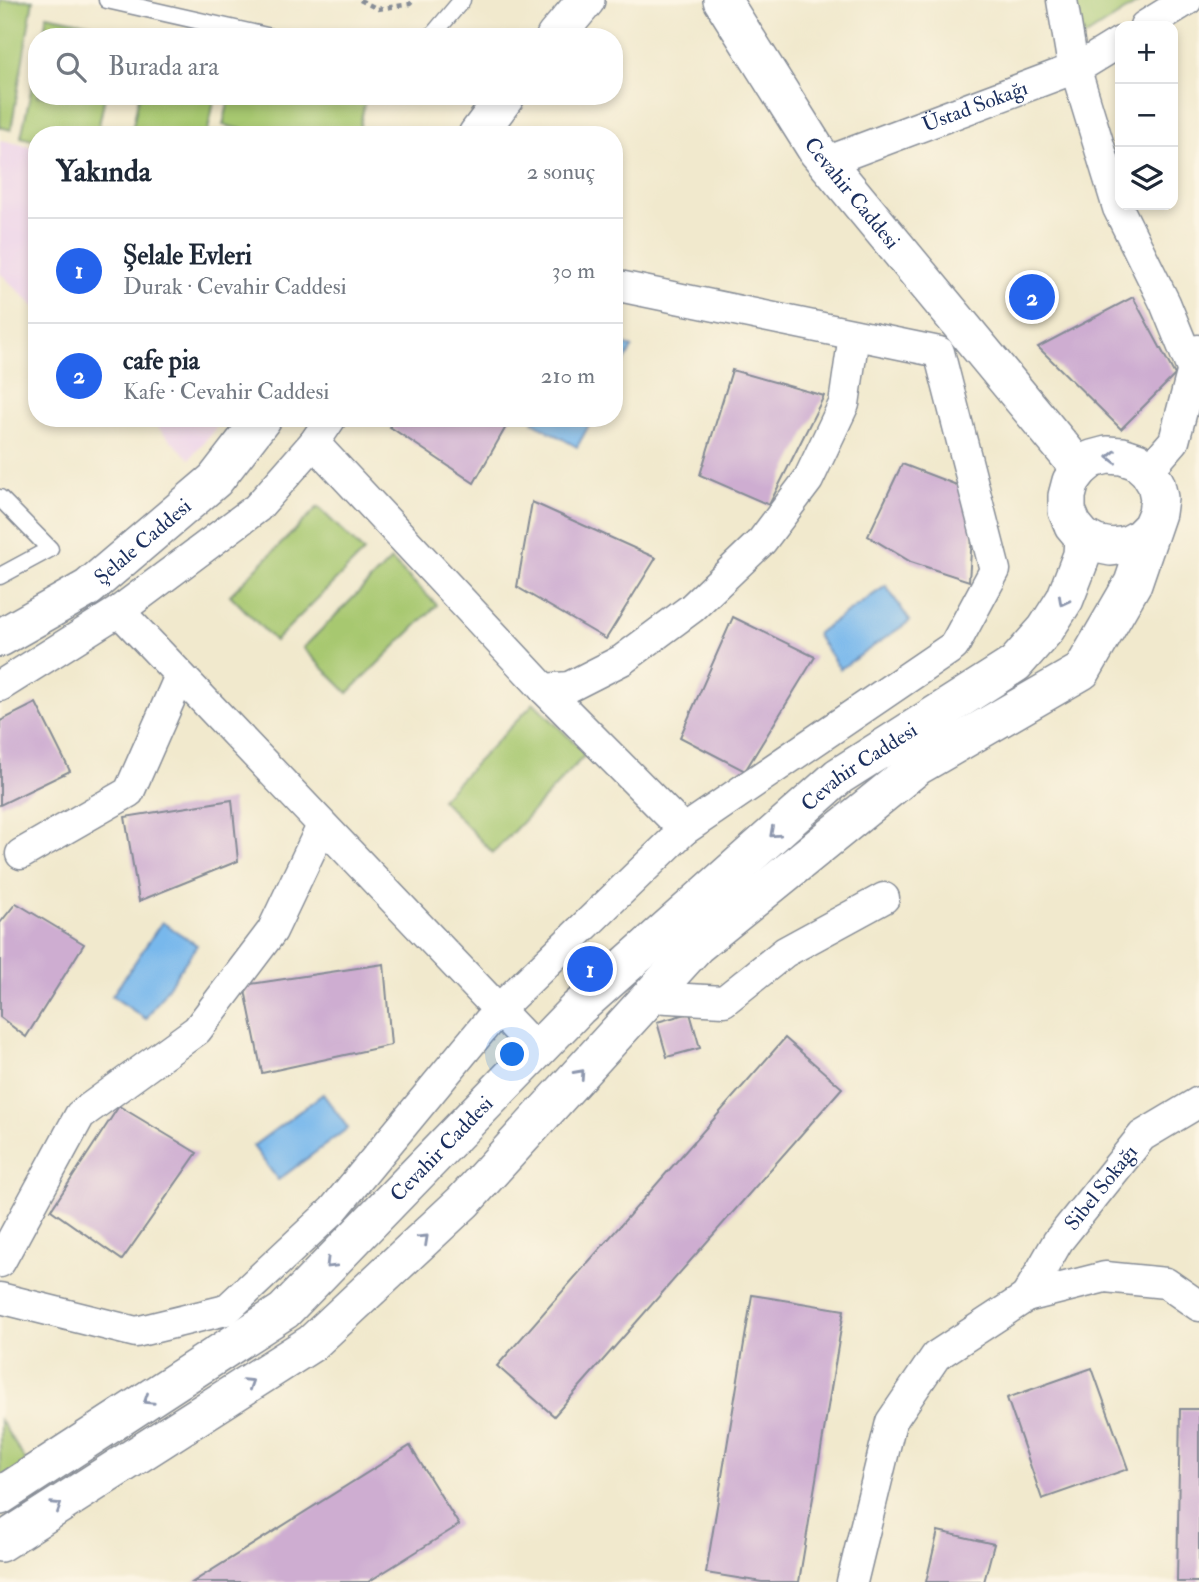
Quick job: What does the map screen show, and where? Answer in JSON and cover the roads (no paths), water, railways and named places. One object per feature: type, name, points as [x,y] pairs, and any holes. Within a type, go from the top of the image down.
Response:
[{"type":"street","points":[[563,28],[586,0]]},
{"type":"street","name":"Cevahir Caddesi","points":[[722,0],[826,162],[1080,468]]},
{"type":"street","points":[[1062,0],[1071,54],[1118,208],[1197,361],[1174,441],[1148,471],[1136,461],[1122,456],[1107,455],[1092,459],[1080,468],[1070,481],[1067,511],[1073,526],[1083,537],[1096,544],[1111,547],[1126,545],[1140,538],[1151,527],[1157,513]]},
{"type":"street","points":[[1153,21],[1186,0]]},
{"type":"street","name":"Üstad Sokağı","points":[[826,162],[1075,68],[1115,44]]},
{"type":"street","points":[[482,126],[494,105]]},
{"type":"street","points":[[0,1298],[136,1332],[226,1310],[333,1210],[498,1010],[684,830],[954,646],[995,570],[939,352],[623,287]]},
{"type":"street","points":[[544,689],[569,687],[622,660],[692,608],[762,541],[808,480],[844,404],[854,335]]},
{"type":"street","name":"Şelale Caddesi","points":[[0,638],[88,589],[215,480],[255,427]]},
{"type":"street","points":[[0,686],[119,611],[257,508],[325,427]]},
{"type":"street","points":[[314,443],[544,689],[684,830]]},
{"type":"street","name":"Cevahir Caddesi","points":[[0,1543],[312,1343],[463,1202],[696,946],[918,766],[1082,671],[1133,583],[1157,513],[1159,498],[1156,484],[1148,471]]},
{"type":"street","name":"Cevahir Caddesi","points":[[0,1496],[284,1311],[578,1008],[839,776],[1015,664],[1046,629],[1065,599],[1082,555],[1083,537]]},
{"type":"street","points":[[119,611],[537,1050]]},
{"type":"street","points":[[21,854],[128,792],[180,676]]},
{"type":"street","points":[[0,1262],[80,1115],[197,1030],[272,930],[322,825]]},
{"type":"street","points":[[650,997],[724,1002],[785,952],[884,898]]},
{"type":"street","name":"Sibel Sokağı","points":[[1026,1297],[1058,1241],[1142,1136],[1199,1102]]},
{"type":"street","points":[[852,1582],[891,1422],[936,1356],[1026,1297],[1105,1278],[1166,1283],[1199,1306]]},
{"type":"lane","points":[[107,0],[231,28]]},
{"type":"lane","points":[[439,28],[462,0]]},
{"type":"lane","points":[[0,498],[50,549],[0,576]]},
{"type":"water","points":[[623,344],[632,348],[623,364]]},
{"type":"water","points":[[542,427],[588,427],[577,447]]},
{"type":"water","points":[[886,586],[910,621],[840,669],[816,634]]},
{"type":"water","points":[[162,922],[197,945],[146,1019],[112,996]]},
{"type":"water","points":[[323,1094],[348,1128],[278,1180],[253,1146]]},
{"type":"place","name":"cafe pia","points":[[1032,297]]},
{"type":"place","name":"Şelale Evleri","points":[[590,969]]}]
